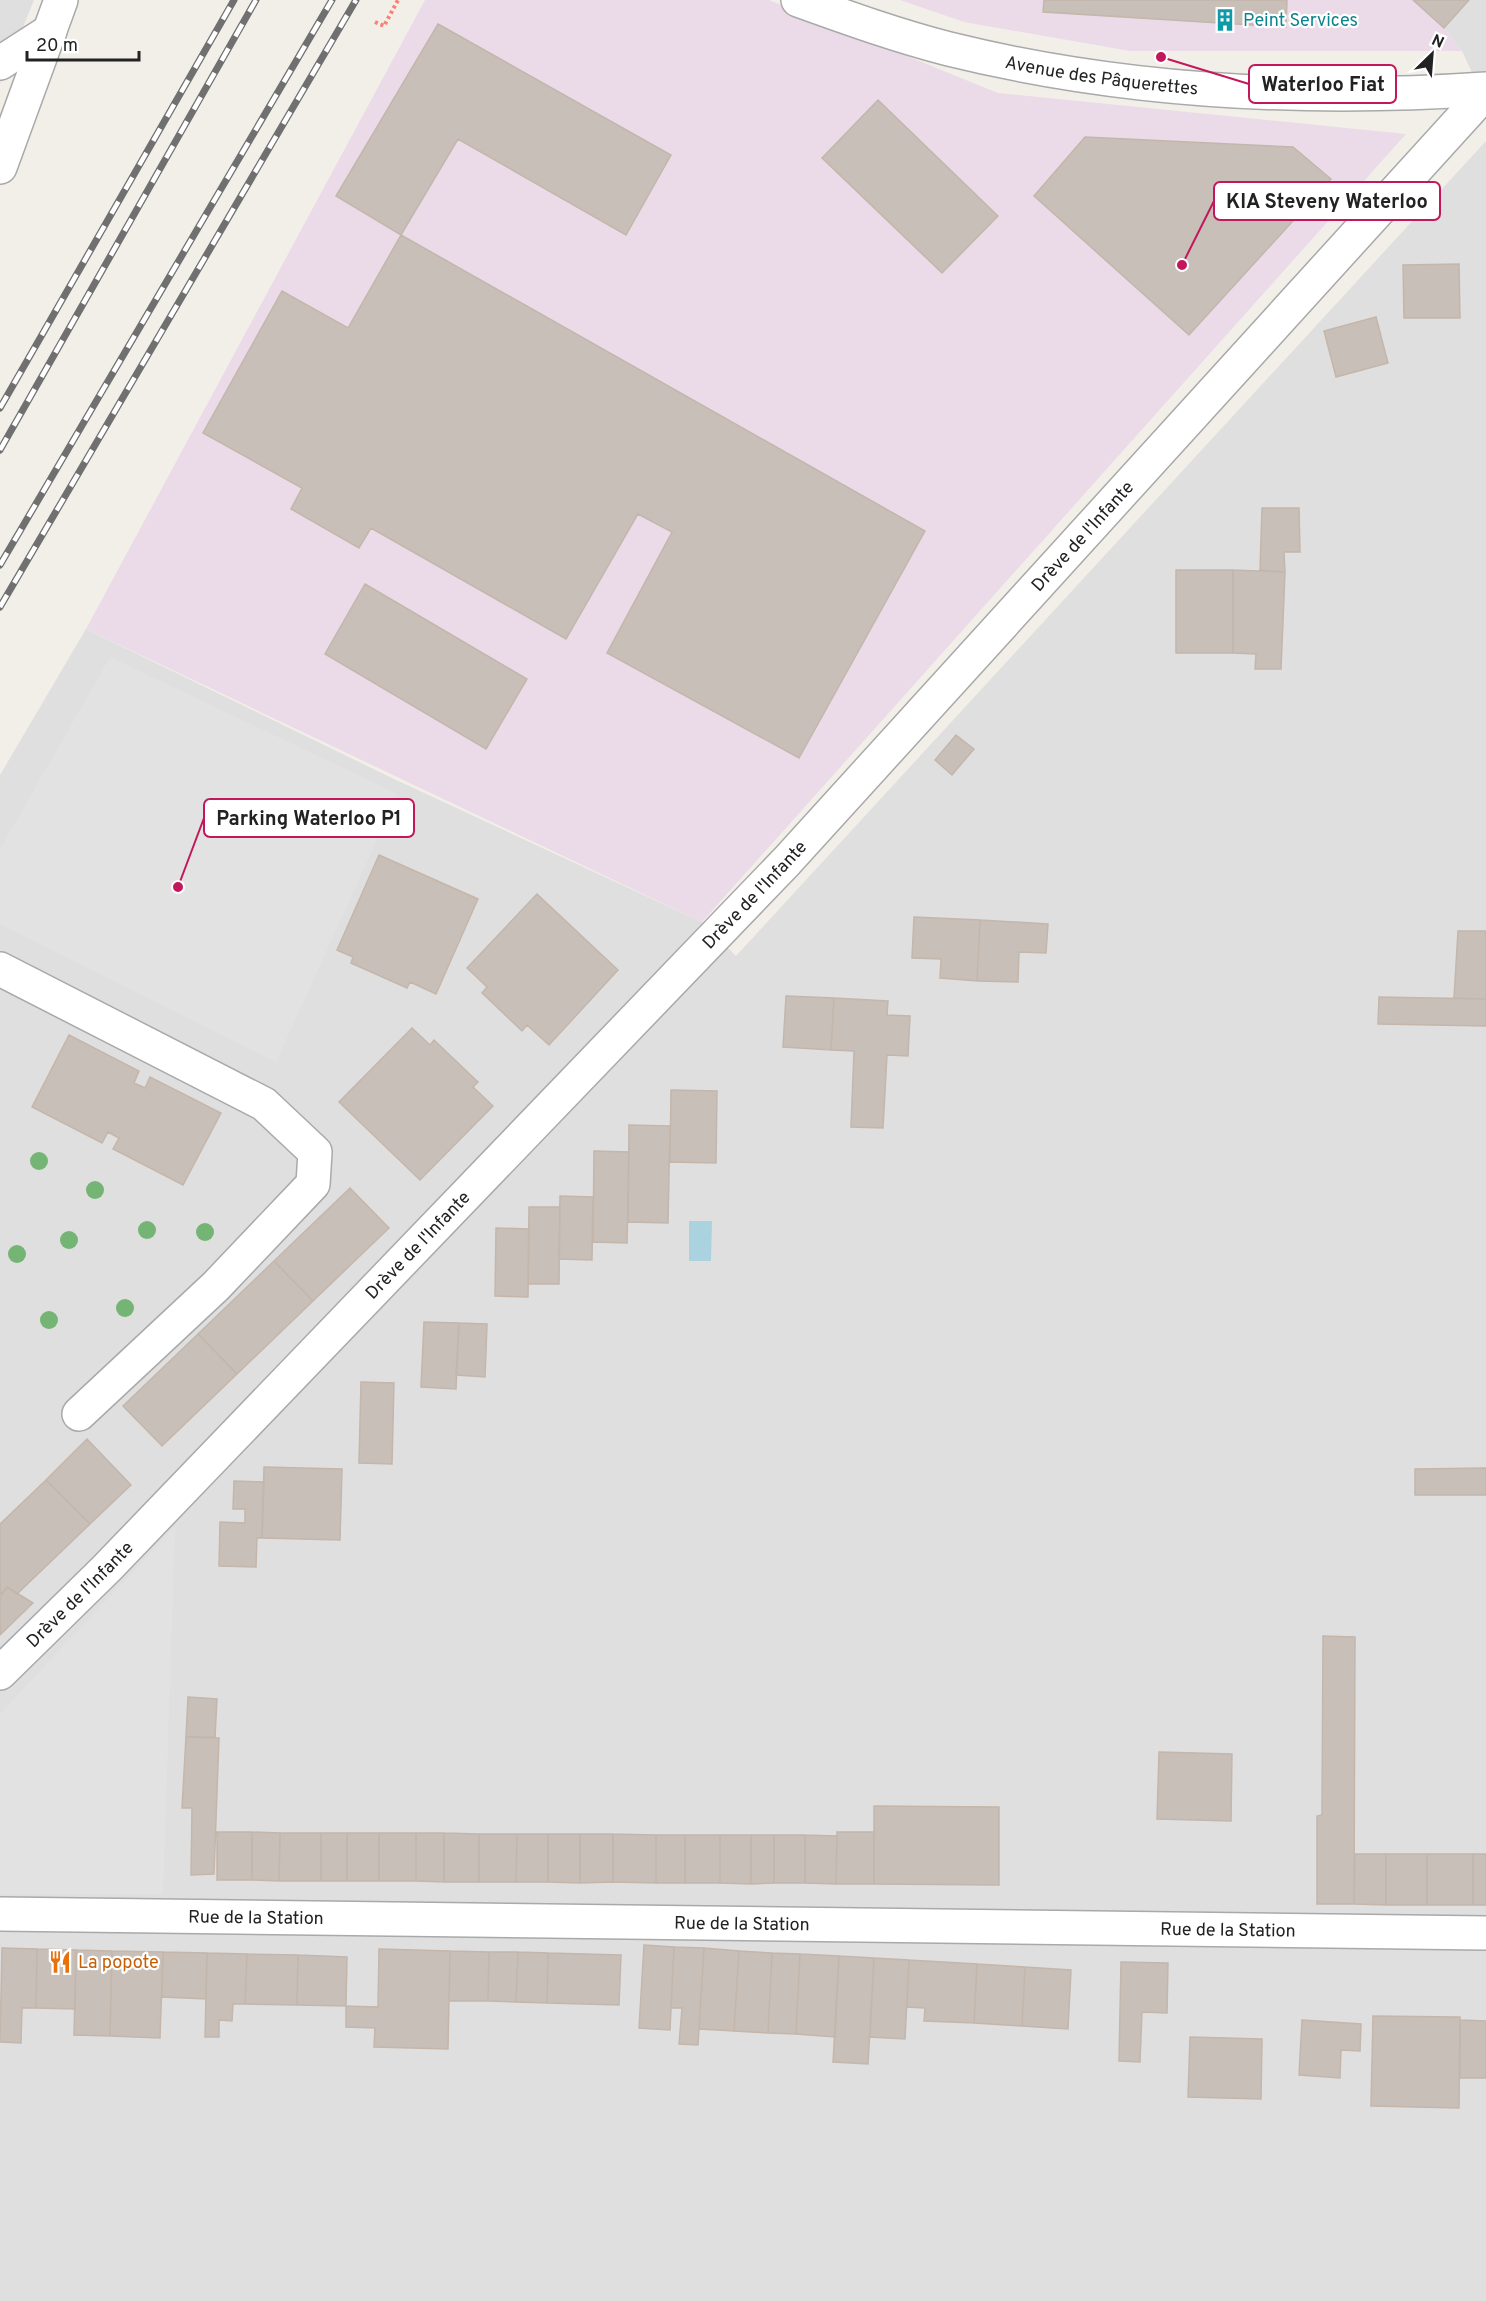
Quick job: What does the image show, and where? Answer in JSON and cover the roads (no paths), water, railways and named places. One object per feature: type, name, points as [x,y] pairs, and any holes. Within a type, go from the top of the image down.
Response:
[{"type":"street","points":[[3,150],[61,0]]},
{"type":"street","name":"Avenue des Pâquerettes","points":[[798,0],[856,21],[949,48],[1018,64],[1103,77],[1198,89],[1411,94],[1486,91]]},
{"type":"street","points":[[0,63],[50,31]]},
{"type":"street","name":"Drève de l'Infante","points":[[0,1673],[107,1568],[787,861],[1486,91]]},
{"type":"street","points":[[0,969],[264,1104],[315,1152],[313,1184],[216,1286],[79,1414]]},
{"type":"street","name":"Rue de la Station","points":[[0,1914],[1486,1933]]},
{"type":"water","points":[[689,1221],[712,1221],[711,1261],[689,1261]]},
{"type":"railway","points":[[0,408],[234,0]]},
{"type":"railway","points":[[0,450],[256,0]]},
{"type":"railway","points":[[0,565],[332,0]]},
{"type":"railway","points":[[0,607],[356,0]]},
{"type":"place","name":"Peint Services","points":[[1225,20]]},
{"type":"place","name":"Waterloo Fiat","points":[[1161,57]]},
{"type":"place","name":"KIA Steveny Waterloo","points":[[1182,265]]},
{"type":"place","name":"Parking Waterloo P1","points":[[178,887]]},
{"type":"place","name":"La popote","points":[[60,1962]]}]
